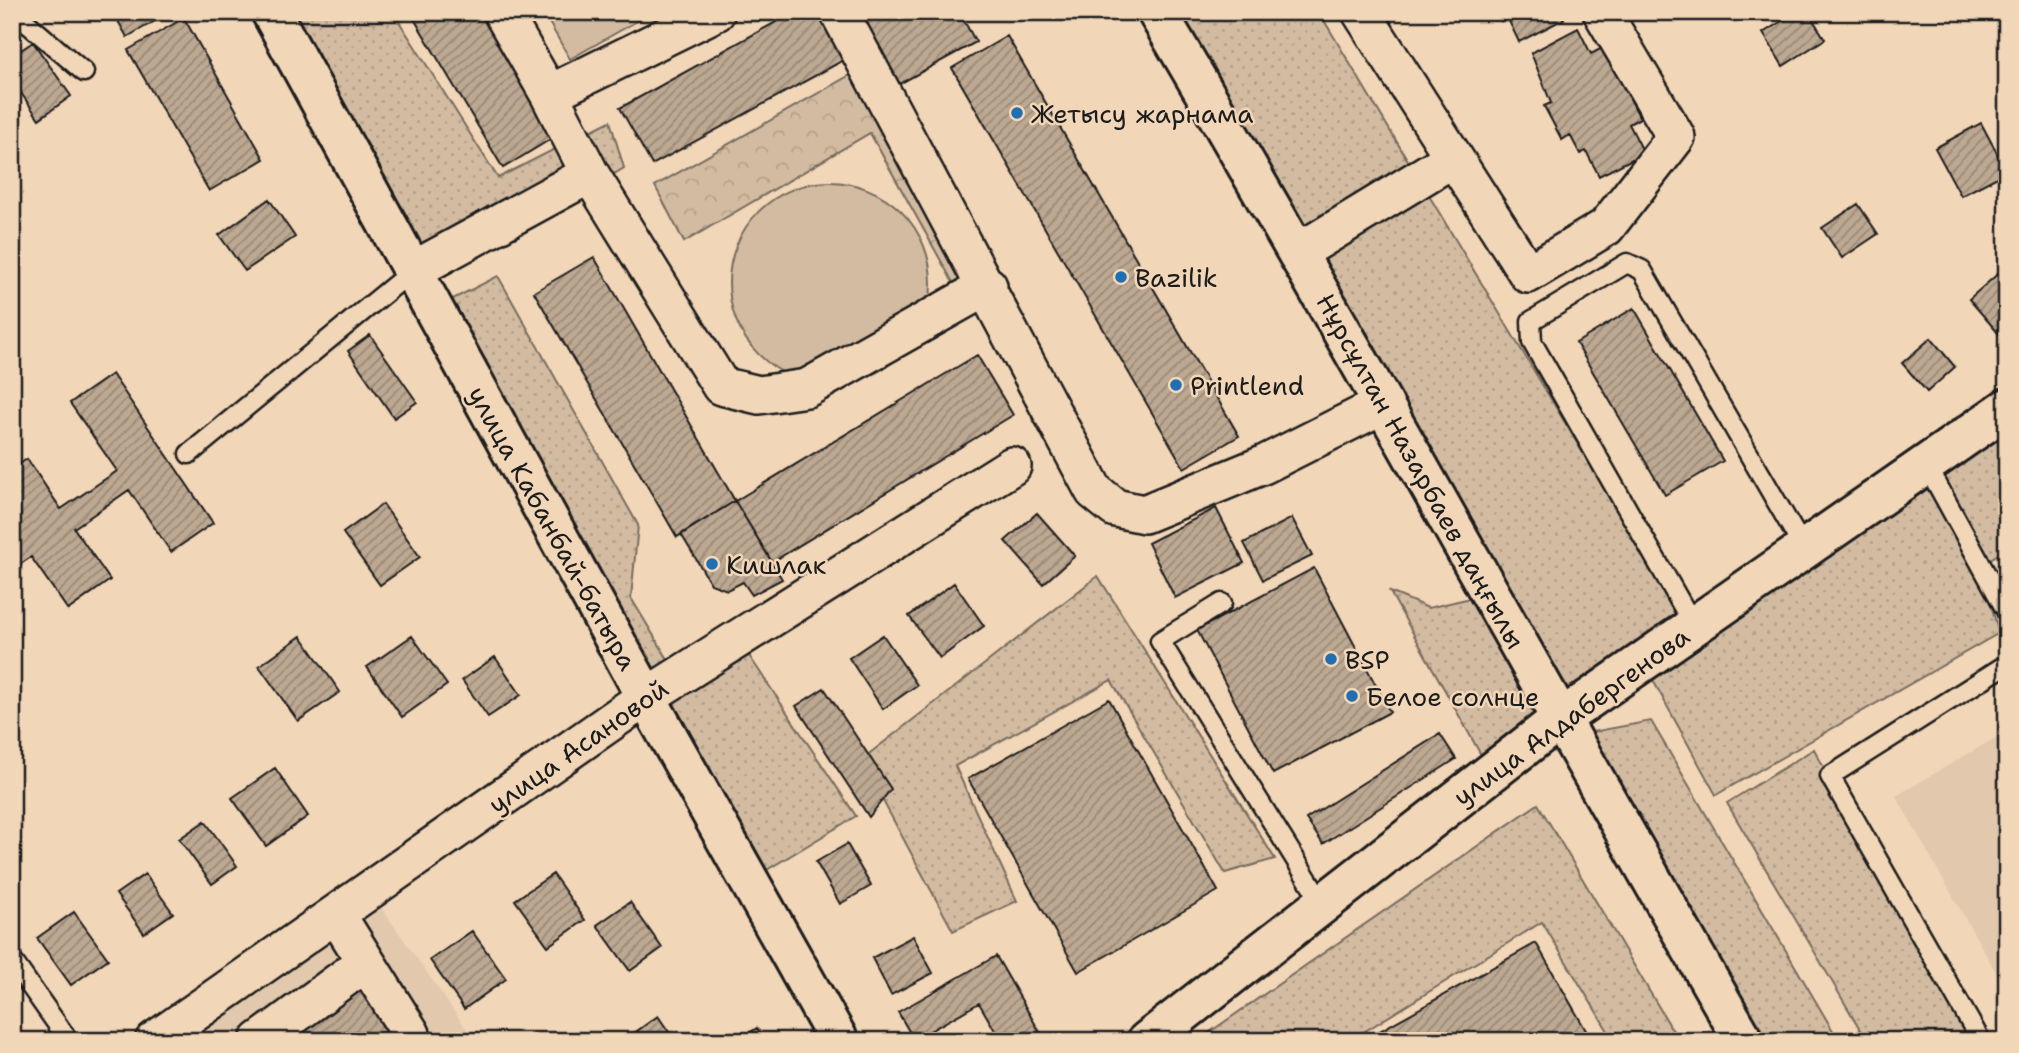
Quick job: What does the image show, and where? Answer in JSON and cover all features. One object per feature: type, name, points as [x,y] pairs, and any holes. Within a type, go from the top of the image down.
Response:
[{"type":"main road","name":"улица Кабанбай-батыра","points":[[271,12],[646,697],[839,1041]]},
{"type":"main road","name":"Нұрсұлтан Назарбаев даңғылы","points":[[1157,12],[1299,252],[1559,720],[1744,1041]]},
{"type":"main road","name":"улица Алдабергенова","points":[[1147,1041],[1559,720],[2007,408]]},
{"type":"street","points":[[502,12],[549,94],[590,174],[721,386],[759,395],[807,388],[988,286]]},
{"type":"street","points":[[549,94],[716,12]]},
{"type":"street","points":[[839,12],[988,286],[1094,491],[1115,508],[1144,514],[1263,465],[1384,404]]},
{"type":"street","points":[[1362,12],[1528,274],[1606,227],[1676,136],[1602,12]]},
{"type":"street","points":[[1299,252],[1453,158]]},
{"type":"street","points":[[412,271],[590,174]]},
{"type":"street","name":"улица Асановой","points":[[153,1041],[646,697],[1012,466]]},
{"type":"street","points":[[336,914],[411,1034],[412,1041]]},
{"type":"street","points":[[259,1041],[366,962]]},
{"type":"lane","points":[[15,12],[84,72]]},
{"type":"lane","points":[[1694,626],[1532,342],[1531,321],[1627,263],[1642,270],[1804,549]]},
{"type":"lane","points":[[189,454],[412,271]]},
{"type":"lane","points":[[1926,464],[2007,612]]},
{"type":"lane","points":[[1222,603],[1160,641],[1323,904]]},
{"type":"lane","points":[[1981,1041],[1830,776],[2007,664]]},
{"type":"lane","points":[[12,960],[69,1041]]},
{"type":"shaded area","points":[[2007,731],[2007,992],[1896,796]]},
{"type":"shaded area","points":[[378,903],[475,1041],[182,1041]]},
{"type":"green space","points":[[284,12],[393,12],[498,178],[610,121],[624,168],[433,283]]},
{"type":"green space","points":[[543,12],[653,12],[570,59]]},
{"type":"green space","points":[[1176,12],[1319,12],[1682,618],[1568,696]]},
{"type":"green space","points":[[859,70],[908,104],[1009,289],[970,313],[870,133],[684,242],[655,186]]},
{"type":"green space","points":[[830,182],[869,190],[886,199],[901,212],[914,227],[923,244],[931,283],[923,322],[914,339],[901,354],[886,367],[869,376],[830,384],[791,376],[774,367],[759,354],[746,339],[737,322],[729,283],[737,244],[746,227],[759,212],[774,199],[791,190]]},
{"type":"green space","points":[[498,276],[638,525],[631,598],[669,661],[646,674],[447,302]]},
{"type":"green space","points":[[2007,428],[2007,548],[1980,566],[1999,633],[1716,795],[1649,673]]},
{"type":"green space","points":[[1098,576],[1275,859],[1225,873],[1111,680],[955,766],[1017,901],[953,931],[861,760]]},
{"type":"green space","points":[[1390,592],[1428,608],[1471,598],[1546,719],[1485,762]]},
{"type":"green space","points":[[746,651],[856,816],[755,877],[664,705]]},
{"type":"green space","points":[[1651,721],[1839,1041],[1760,1041],[1587,733]]},
{"type":"green space","points":[[1814,749],[1970,1041],[1867,1041],[1727,803]]},
{"type":"green space","points":[[1538,804],[1679,1041],[1614,1041],[1542,922],[1349,1041],[1197,1041]]},
{"type":"building","points":[[113,12],[171,12],[127,37]]},
{"type":"building","points":[[410,12],[493,12],[564,131],[503,168]]},
{"type":"building","points":[[794,12],[829,12],[853,55],[652,165],[620,108]]},
{"type":"building","points":[[854,12],[959,12],[976,42],[894,87]]},
{"type":"building","points":[[1496,12],[1561,12],[1564,19],[1519,42],[1507,17],[1501,21]]},
{"type":"building","points":[[1796,12],[1808,12],[1825,39],[1783,66],[1763,33]]},
{"type":"building","points":[[184,18],[264,159],[209,191],[128,50]]},
{"type":"building","points":[[1578,28],[1591,54],[1604,47],[1640,118],[1629,124],[1644,153],[1599,176],[1586,151],[1580,154],[1570,135],[1562,140],[1544,106],[1551,103],[1531,53]]},
{"type":"building","points":[[1007,36],[1239,436],[1184,468],[952,68]]},
{"type":"building","points":[[33,42],[71,96],[39,119],[12,80],[12,56]]},
{"type":"building","points":[[1981,123],[2007,172],[1961,196],[1935,148]]},
{"type":"building","points":[[269,199],[295,237],[245,271],[219,235]]},
{"type":"building","points":[[1858,204],[1878,234],[1842,258],[1822,228]]},
{"type":"building","points":[[594,257],[735,501],[677,537],[534,292]]},
{"type":"building","points":[[2000,272],[2007,281],[2007,327],[1999,334],[1969,299]]},
{"type":"building","points":[[1634,308],[1723,461],[1665,495],[1576,343]]},
{"type":"building","points":[[370,335],[417,402],[394,418],[348,351]]},
{"type":"building","points":[[1931,338],[1955,367],[1927,392],[1902,363]]},
{"type":"building","points":[[977,355],[1013,415],[772,562],[735,501]]},
{"type":"building","points":[[112,374],[213,523],[171,552],[129,490],[74,528],[110,580],[68,610],[31,557],[12,570],[12,543],[18,539],[12,530],[12,469],[27,459],[61,509],[117,471],[70,403]]},
{"type":"building","points":[[735,501],[782,579],[752,595],[743,582],[727,590],[711,584],[681,534]]},
{"type":"building","points":[[383,504],[420,557],[380,585],[343,533]]},
{"type":"building","points":[[1216,508],[1244,563],[1175,598],[1148,543]]},
{"type":"building","points":[[1037,513],[1075,556],[1043,584],[1005,541]]},
{"type":"building","points":[[1292,518],[1312,556],[1263,580],[1244,543]]},
{"type":"building","points":[[1314,568],[1390,712],[1273,774],[1197,630]]},
{"type":"building","points":[[954,583],[984,626],[940,658],[909,616]]},
{"type":"building","points":[[883,635],[917,685],[883,709],[849,658]]},
{"type":"building","points":[[301,636],[340,692],[298,721],[259,666]]},
{"type":"building","points":[[412,636],[447,685],[402,717],[367,667]]},
{"type":"building","points":[[495,657],[521,695],[488,717],[462,680]]},
{"type":"building","points":[[824,688],[891,789],[869,817],[796,706]]},
{"type":"building","points":[[1109,699],[1218,891],[1078,972],[968,779]]},
{"type":"building","points":[[1440,734],[1456,759],[1323,844],[1306,819]]},
{"type":"building","points":[[275,768],[308,816],[266,846],[232,798]]},
{"type":"building","points":[[205,821],[237,866],[212,884],[179,839]]},
{"type":"building","points":[[847,844],[871,886],[840,904],[816,862]]},
{"type":"building","points":[[145,874],[173,913],[144,933],[116,894]]},
{"type":"building","points":[[553,874],[585,920],[548,946],[515,900]]},
{"type":"building","points":[[630,902],[662,948],[630,971],[597,925]]},
{"type":"building","points":[[74,912],[108,959],[71,985],[37,938]]},
{"type":"building","points":[[472,931],[506,979],[464,1009],[430,960]]},
{"type":"building","points":[[913,936],[933,973],[891,995],[872,958]]},
{"type":"building","points":[[1536,943],[1592,1041],[1362,1041]]},
{"type":"building","points":[[996,956],[1045,1041],[1001,1041],[979,1003],[914,1040],[898,1012]]},
{"type":"building","points":[[358,988],[396,1041],[285,1041]]},
{"type":"building","points":[[658,1016],[675,1041],[623,1041]]},
{"type":"building","points":[[757,1028],[765,1041],[737,1041]]},
{"type":"place","name":"Жетысу жарнама","points":[[1017,113]]},
{"type":"place","name":"Bazilik","points":[[1121,277]]},
{"type":"place","name":"Printlend","points":[[1176,385]]},
{"type":"place","name":"Кишлак","points":[[712,564]]},
{"type":"place","name":"BSP","points":[[1331,659]]},
{"type":"place","name":"Белое солнце","points":[[1352,696]]}]
